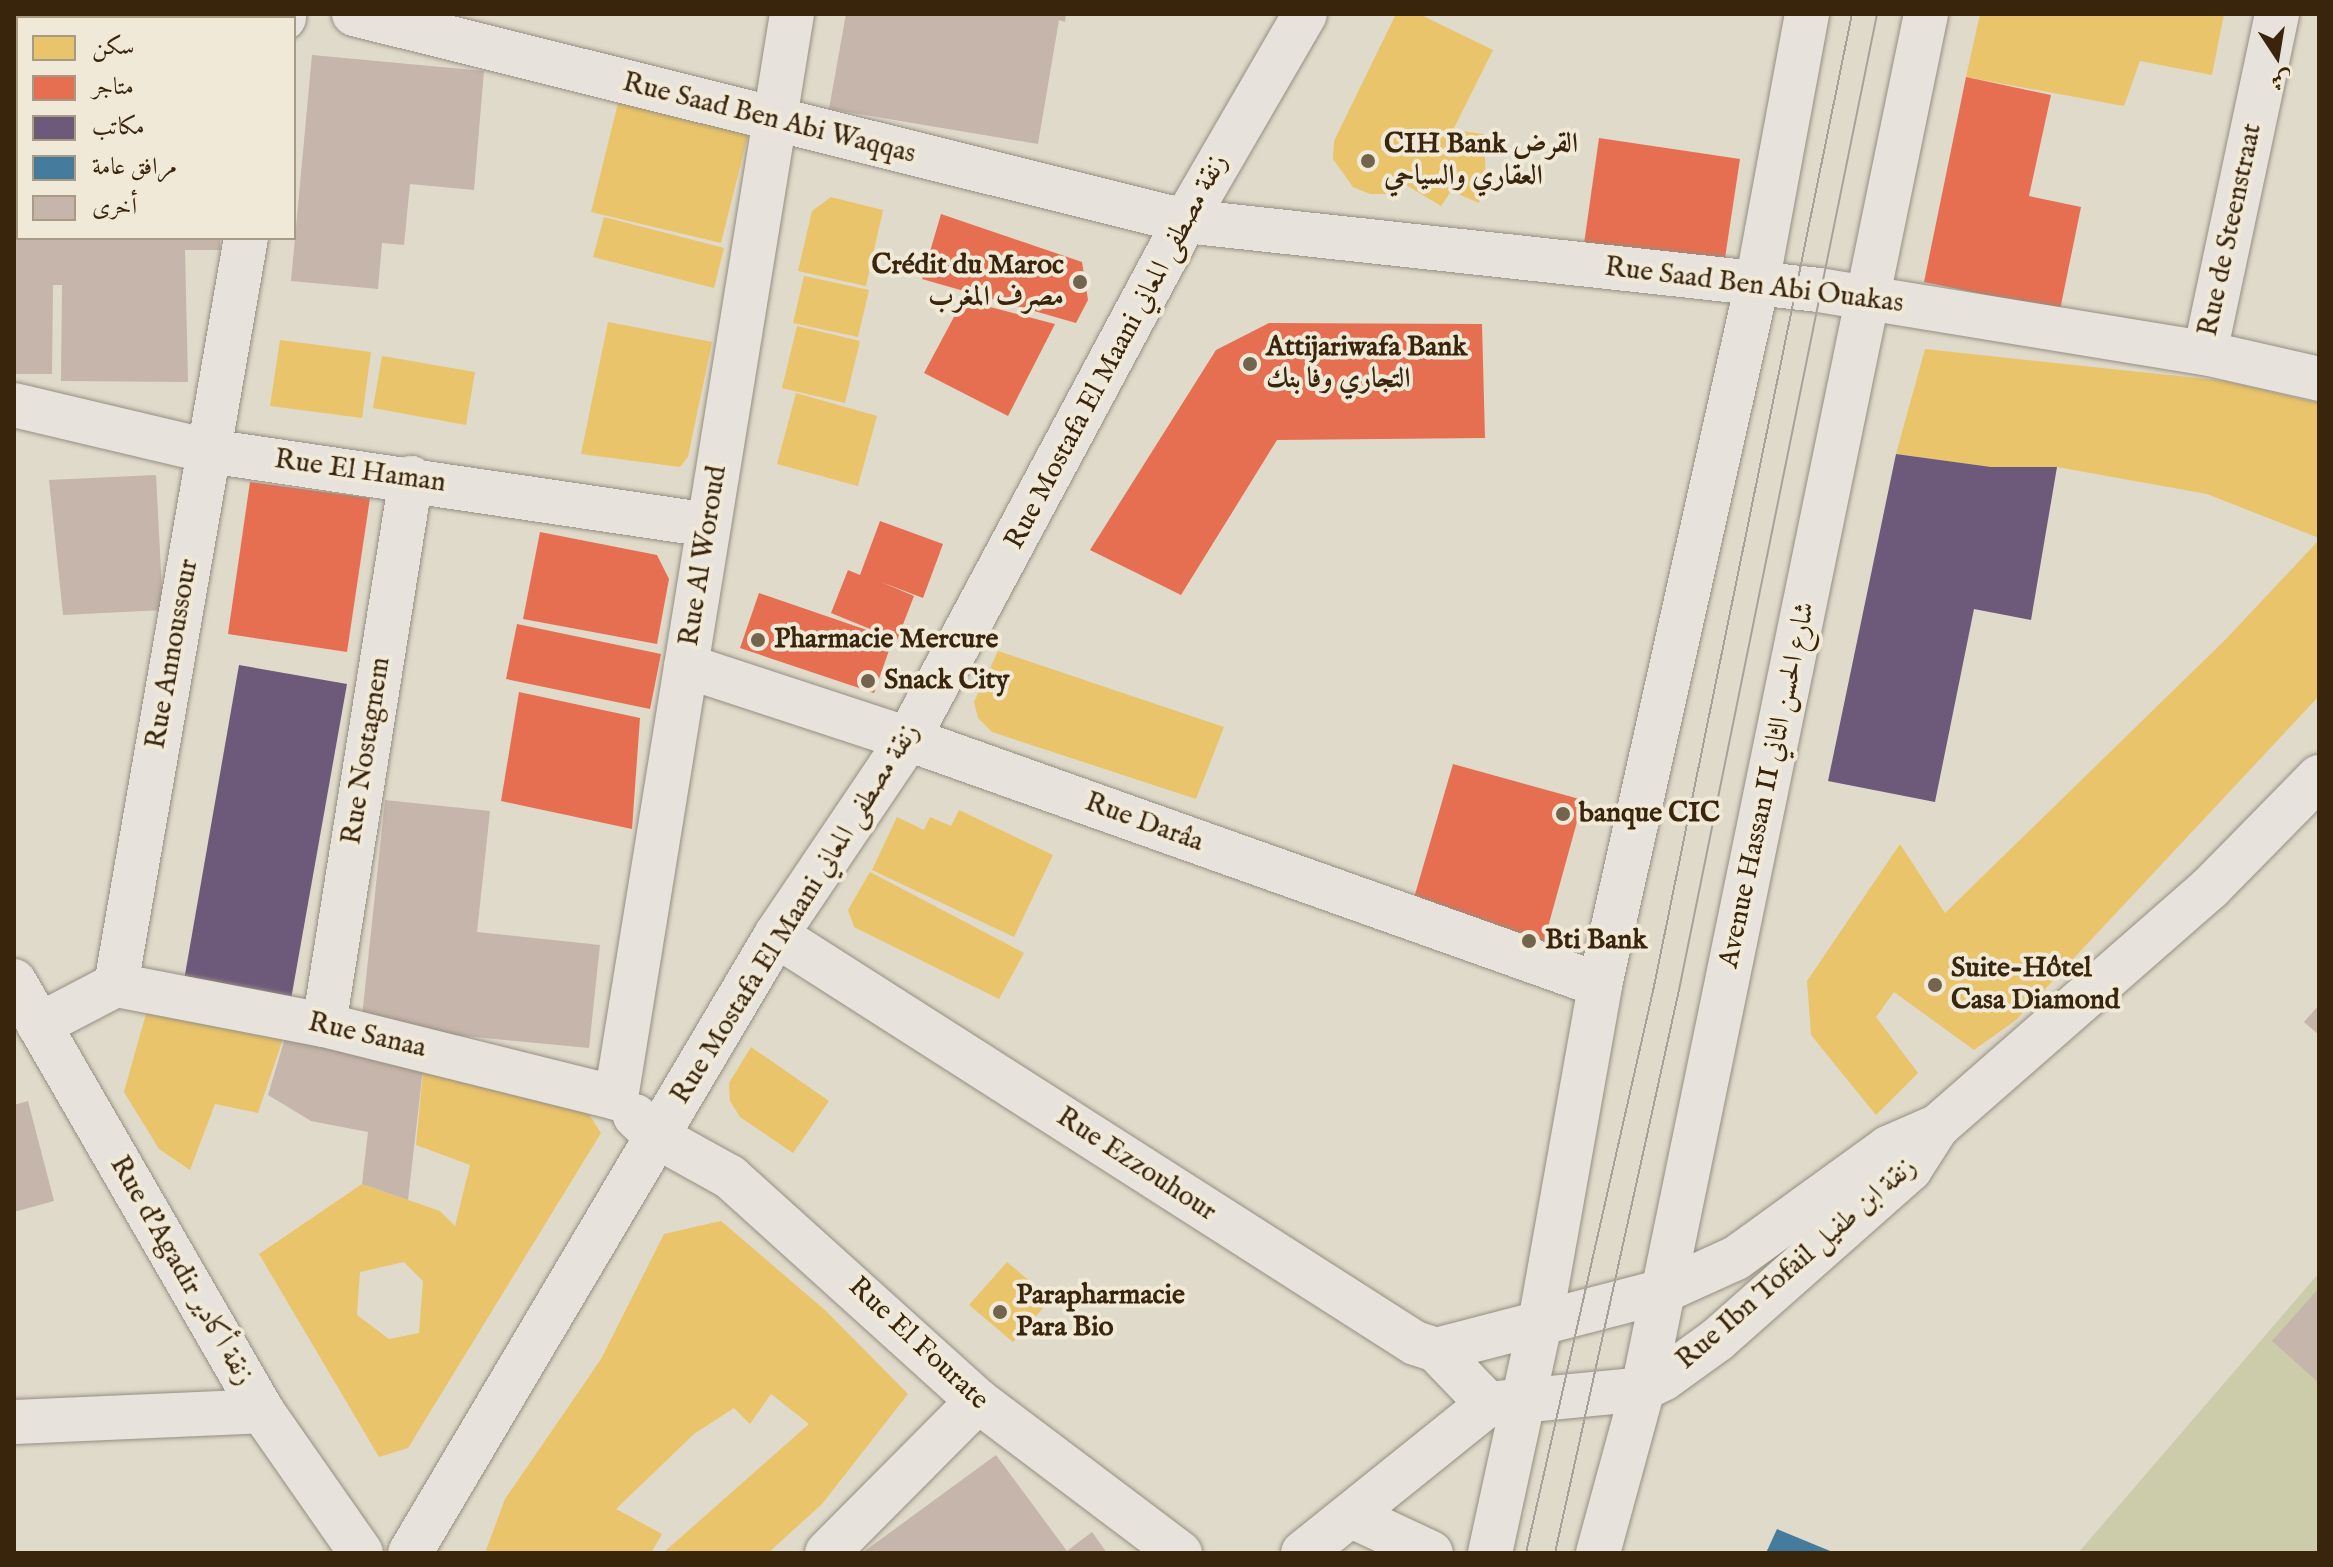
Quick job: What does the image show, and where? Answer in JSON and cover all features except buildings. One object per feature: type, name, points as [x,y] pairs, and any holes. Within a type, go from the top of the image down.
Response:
[{"type":"street","name":"Rue Saad Ben Abi Waqqas","points":[[354,14],[1185,221]]},
{"type":"street","name":"Rue Al Woroud","points":[[616,1098],[792,14]]},
{"type":"street","name":"Rue Mostafa El Maani زنقة مصطفى المعاني","points":[[410,1553],[776,935],[908,739],[1185,221],[1305,14]]},
{"type":"street","points":[[1490,1553],[1506,1403],[1540,1323],[1600,985],[1757,284],[1807,14]]},
{"type":"street","name":"Avenue Hassan II شارع الحسن الثاني","points":[[1598,1553],[1643,1389],[1870,298],[1926,14]]},
{"type":"street","name":"Rue de Steenstraat","points":[[2205,353],[2277,14]]},
{"type":"street","name":"Rue Saad Ben Abi Ouakas","points":[[1185,221],[1870,298],[2205,353],[2319,379]]},
{"type":"street","name":"Rue Annoussour","points":[[116,985],[246,240]]},
{"type":"street","name":"Rue El Haman","points":[[14,405],[209,451],[411,478],[709,525]]},
{"type":"street","name":"Rue Nostagnem","points":[[324,1025],[411,478]]},
{"type":"street","name":"Rue Darâa","points":[[686,666],[908,739],[1600,985]]},
{"type":"street","name":"Rue Ibn Tofail زنقة ابن طفيل","points":[[1436,1350],[1661,1292],[1736,1258],[1888,1148],[1938,1126],[2210,888],[2319,777]]},
{"type":"street","name":"Rue Ezzouhour","points":[[776,935],[1415,1343],[1436,1350],[1506,1403]]},
{"type":"street","name":"Rue d'Agadir زنقة أكادير","points":[[14,981],[262,1411],[361,1553]]},
{"type":"street","points":[[39,1025],[116,985]]},
{"type":"street","name":"Rue Sanaa","points":[[116,985],[324,1025],[616,1098]]},
{"type":"street","name":"Rue El Fourate","points":[[616,1098],[656,1136],[730,1177],[978,1401],[1180,1553]]},
{"type":"street","name":"Rue Ibn Tofail زنقة ابن طفيل","points":[[1643,1389],[1690,1362],[1839,1232],[1922,1157],[1938,1126]]},
{"type":"street","points":[[1303,1553],[1506,1403],[1643,1389]]},
{"type":"street","points":[[827,1553],[978,1401]]},
{"type":"street","points":[[14,1422],[262,1411]]},
{"type":"street","points":[[1352,1516],[1431,1553]]},
{"type":"green space","points":[[2319,1273],[2319,1553],[2078,1553]]},
{"type":"tram line","points":[[1526,1553],[1653,991],[1852,14]]},
{"type":"tram line","points":[[1555,1553],[1679,990],[1877,14]]},
{"type":"place","name":"CIH Bank القرض العقاري والسياحي","points":[[1368,161]]},
{"type":"place","name":"Crédit du Maroc مصرف المغرب","points":[[1080,282]]},
{"type":"place","name":"Attijariwafa Bank التجاري وفا بنك","points":[[1250,364]]},
{"type":"place","name":"Pharmacie Mercure","points":[[758,640]]},
{"type":"place","name":"Snack City","points":[[868,681]]},
{"type":"place","name":"banque CIC","points":[[1563,814]]},
{"type":"place","name":"Bti Bank","points":[[1529,941]]},
{"type":"place","name":"Suite-Hôtel Casa Diamond","points":[[1935,985]]},
{"type":"place","name":"Parapharmacie Para Bio","points":[[1000,1312]]}]
